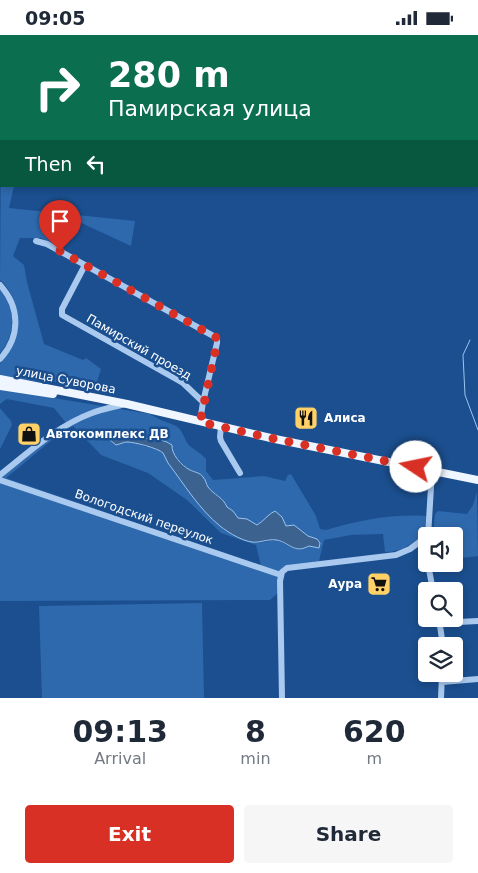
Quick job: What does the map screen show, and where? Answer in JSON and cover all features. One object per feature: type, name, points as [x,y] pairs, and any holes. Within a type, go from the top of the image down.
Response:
[{"type":"main road","name":"улица Суворова","points":[[0,379],[127,404],[200,422],[478,480]]},
{"type":"main road","name":"улица Суворова","points":[[0,386],[127,404]]},
{"type":"street","points":[[36,241],[47,244],[217,338],[200,422]]},
{"type":"street","name":"Памирский проезд","points":[[85,265],[62,309],[62,315],[183,383],[203,402]]},
{"type":"street","points":[[0,285],[13,304],[16,327],[8,350],[0,359]]},
{"type":"street","points":[[0,475],[54,432],[69,423],[93,412],[127,404]]},
{"type":"street","points":[[220,426],[221,441],[240,473]]},
{"type":"street","points":[[428,527],[432,471]]},
{"type":"street","name":"Вологодский переулок","points":[[0,480],[281,575]]},
{"type":"street","points":[[282,698],[281,575],[287,567],[396,555],[418,543]]},
{"type":"street","points":[[463,621],[478,621]]},
{"type":"street","points":[[463,680],[478,679]]},
{"type":"street","points":[[441,698],[442,682]]},
{"type":"shaded area","points":[[1,187],[14,187],[9,208],[135,221],[131,246],[62,214],[52,244],[41,238],[20,238],[13,256],[24,265],[44,344],[83,360],[86,358],[101,369],[94,391],[52,381],[47,383],[0,376],[0,363],[8,355],[13,344],[17,333],[18,321],[13,299],[8,288],[0,280]]},
{"type":"shaded area","points":[[0,290],[9,305],[12,321],[9,338],[0,353]]},
{"type":"shaded area","points":[[0,389],[150,414],[179,428],[188,444],[206,459],[206,471],[213,480],[264,476],[285,481],[288,475],[291,474],[316,516],[320,529],[326,530],[388,517],[413,516],[426,516],[425,527],[418,527],[418,539],[416,541],[407,547],[391,552],[385,552],[383,534],[351,535],[324,540],[319,561],[287,565],[278,572],[278,593],[270,600],[0,601],[0,469],[3,473],[67,424],[54,408],[7,399],[0,404]],"holes":[[[73,426],[101,455],[148,473],[187,500],[221,533],[256,545],[261,566],[6,478],[58,435]],[[135,436],[163,440],[170,443],[171,450],[188,469],[202,475],[210,490],[218,495],[238,518],[247,519],[256,525],[265,521],[270,513],[282,517],[286,526],[294,525],[308,536],[317,539],[319,548],[309,546],[303,549],[295,549],[277,540],[256,543],[220,526],[184,484],[163,453],[154,447],[146,447],[133,442],[116,445],[112,442]]]},
{"type":"shaded area","points":[[0,408],[12,425],[0,449]]},
{"type":"shaded area","points":[[126,435],[161,440],[172,445],[175,456],[181,463],[202,476],[208,487],[238,518],[247,519],[257,525],[275,511],[282,517],[286,526],[294,525],[308,536],[317,539],[320,543],[319,548],[309,546],[300,549],[275,540],[253,542],[233,535],[212,519],[199,504],[168,463],[163,453],[151,447],[135,443],[126,442],[116,445],[110,440],[112,437]]},
{"type":"shaded area","points":[[477,492],[478,556],[463,558],[463,527],[434,527],[435,514],[438,511],[467,514],[473,505]]},
{"type":"shaded area","points":[[202,603],[204,698],[42,698],[39,606]]},
{"type":"waterway","points":[[470,340],[463,355],[465,395],[478,430]]},
{"type":"place","name":"Алиса","points":[[306,418]]},
{"type":"place","name":"Автокомплекс ДВ","points":[[29,434]]},
{"type":"place","name":"Аура","points":[[379,584]]},
{"type":"route","points":[[60,251],[217,338],[200,422],[416,467]]}]
